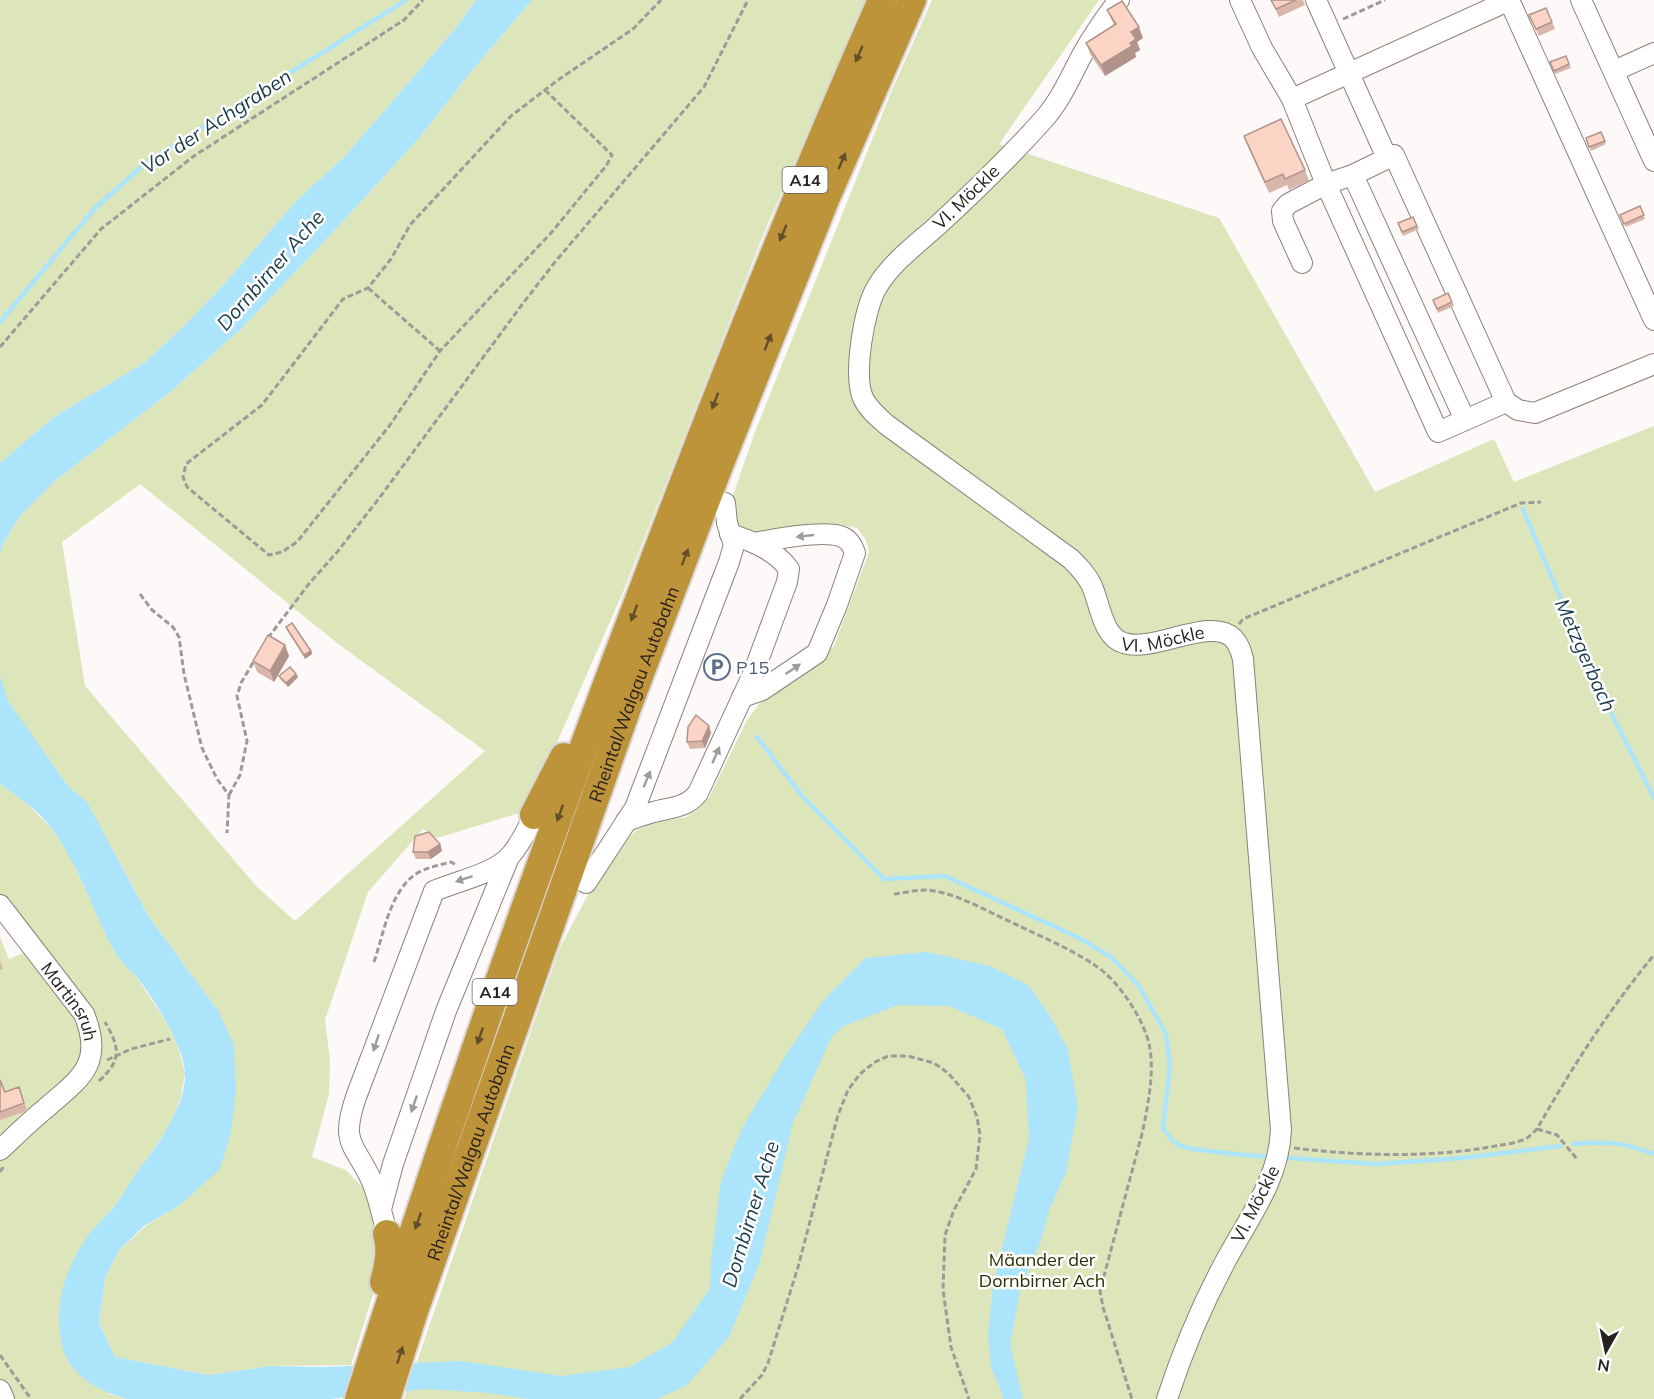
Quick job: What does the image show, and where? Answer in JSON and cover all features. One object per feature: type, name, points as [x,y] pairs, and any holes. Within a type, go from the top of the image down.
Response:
[{"type":"highway","name":"Rheintal/Walgau Autobahn","points":[[386,1399],[393,1308],[493,997],[609,679],[748,318],[882,0]]},
{"type":"highway","name":"Rheintal/Walgau Autobahn","points":[[393,1308],[521,1006],[628,705],[747,396],[824,202],[912,0]]},
{"type":"highway","points":[[725,503],[727,485],[744,435],[747,396]]},
{"type":"highway","points":[[534,815],[578,728],[591,693],[609,679]]},
{"type":"highway","points":[[521,1006],[586,884]]},
{"type":"highway","points":[[359,1399],[378,1341],[371,1328],[393,1308],[389,1261],[390,1242],[384,1222]]},
{"type":"street","name":"VI. Möckle","points":[[1119,0],[1101,25],[1045,118],[980,186],[892,268],[877,287],[866,314],[861,349],[860,386],[869,408],[887,425],[1071,559],[1084,571],[1112,636],[1124,643],[1144,645],[1208,631],[1231,636],[1238,644],[1243,659],[1281,1147],[1271,1180],[1218,1275],[1189,1339],[1167,1399]]},
{"type":"street","points":[[1240,0],[1262,48],[1292,99],[1326,184],[1438,432],[1506,402]]},
{"type":"street","points":[[1316,0],[1387,158]]},
{"type":"street","points":[[1292,99],[1510,0],[1654,320]]},
{"type":"street","points":[[1581,0],[1654,161]]},
{"type":"street","points":[[1614,71],[1654,53]]},
{"type":"street","points":[[1302,263],[1283,221],[1282,211],[1288,204],[1326,184],[1353,175],[1394,155],[1506,402],[1518,410],[1535,413],[1654,364]]},
{"type":"street","points":[[1353,175],[1465,420]]},
{"type":"street","points":[[586,884],[635,808],[729,562],[735,545],[727,523],[725,503]]},
{"type":"street","points":[[626,821],[654,812],[678,808],[691,802],[699,793],[753,674],[787,582],[789,569],[782,560],[755,543],[730,534]]},
{"type":"street","points":[[742,697],[762,690],[817,653],[855,553],[851,543],[840,536],[815,535],[755,543]]},
{"type":"street","points":[[384,1222],[393,1164],[446,1011],[510,857],[534,815]]},
{"type":"street","points":[[384,1222],[373,1184],[350,1144],[348,1136],[350,1114],[434,891],[485,873],[510,857]]},
{"type":"street","name":"Martinsruh","points":[[0,905],[84,1014],[89,1027],[91,1044],[90,1060],[81,1078],[0,1150]]},
{"type":"street","points":[[0,1389],[4,1399]]},
{"type":"path","points":[[0,347],[101,229],[194,156],[404,21],[423,0]]},
{"type":"path","points":[[545,90],[612,155],[606,166],[583,197],[551,233],[440,351],[383,433],[297,542],[282,552],[269,555],[187,487],[183,477],[186,464],[262,405],[343,299],[368,288],[391,259],[411,225],[511,117],[545,90],[633,29],[661,0]]},
{"type":"path","points":[[267,639],[380,497],[548,271],[704,87],[748,0]]},
{"type":"path","points":[[1328,26],[1385,0]]},
{"type":"path","points":[[368,288],[440,351]]},
{"type":"path","points":[[1231,636],[1243,619],[1521,503],[1541,502]]},
{"type":"path","points":[[140,594],[152,610],[173,627],[179,637],[184,674],[202,748],[217,779],[230,795]]},
{"type":"path","points":[[226,833],[230,795],[240,775],[247,741],[237,696],[241,683],[255,658]]},
{"type":"path","points":[[374,962],[395,899],[406,883],[418,873],[451,862],[466,870],[468,878]]},
{"type":"path","points":[[894,894],[926,890],[951,896],[1079,956],[1102,970],[1133,1008],[1144,1029],[1150,1047],[1151,1063],[1145,1120],[1100,1291],[1132,1399]]},
{"type":"path","points":[[1281,1147],[1353,1154],[1395,1155],[1480,1149],[1518,1142],[1528,1137],[1537,1129],[1610,1014],[1654,955]]},
{"type":"path","points":[[87,1070],[131,1049],[170,1039]]},
{"type":"path","points":[[740,1399],[762,1374],[768,1363],[798,1267],[838,1115],[848,1090],[860,1074],[875,1062],[888,1056],[908,1056],[934,1063],[948,1073],[969,1097],[977,1117],[980,1135],[976,1169],[954,1210],[945,1235],[944,1290],[951,1347],[969,1399]]},
{"type":"path","points":[[1537,1129],[1557,1136],[1577,1159]]},
{"type":"path","points":[[0,1355],[31,1399]]},
{"type":"green space","points":[[0,0],[476,0],[455,29],[344,157],[296,201],[226,282],[183,327],[144,363],[54,417],[0,463]]},
{"type":"green space","points":[[532,0],[867,0],[766,228],[626,585],[527,811],[437,838],[423,829],[368,892],[325,1020],[330,1061],[329,1094],[312,1157],[346,1170],[369,1194],[374,1214],[380,1272],[351,1365],[271,1366],[208,1375],[115,1357],[99,1323],[105,1278],[119,1250],[147,1225],[180,1205],[234,1045],[202,989],[149,917],[112,848],[7,701],[0,675],[0,554],[2,546],[19,517],[56,480],[169,393],[241,329],[419,138]],"holes":[[[140,484],[337,643],[485,751],[295,921],[257,887],[85,686],[62,542]]]},
{"type":"green space","name":"Mäander der Dornbirner Ach","points":[[932,0],[1099,0],[999,144],[1219,218],[1375,492],[1494,439],[1514,482],[1654,426],[1654,1399],[404,1399],[560,947],[596,880],[619,845],[637,830],[654,822],[687,817],[709,798],[747,720],[760,703],[834,646],[869,552],[866,540],[857,528],[839,524],[758,535],[740,530],[730,504],[755,432],[892,90]]},
{"type":"green space","points":[[0,784],[25,802],[50,827],[69,854],[114,951],[139,981],[176,1040],[185,1073],[181,1096],[173,1119],[113,1208],[95,1227],[80,1249],[109,1394],[128,1399],[0,1399],[0,937],[9,959],[43,945],[15,909],[0,915]]},
{"type":"water","name":"Dornbirner Ache","points":[[476,0],[532,0],[419,138],[241,329],[169,393],[56,480],[19,517],[2,546],[0,554],[0,463],[54,417],[144,363],[183,327],[226,282],[296,201],[344,157],[455,29]]},
{"type":"water","name":"Dornbirner Ache","points":[[0,675],[8,701],[68,786],[87,802],[149,917],[219,1012],[234,1045],[236,1090],[231,1132],[220,1169],[180,1205],[144,1226],[119,1250],[105,1278],[99,1323],[115,1357],[208,1375],[271,1366],[323,1367],[461,1361],[561,1376],[630,1367],[673,1342],[710,1288],[721,1181],[742,1128],[789,1050],[824,1000],[865,958],[927,952],[990,966],[1028,985],[1050,1016],[1068,1050],[1078,1107],[1066,1172],[1050,1208],[1040,1243],[1020,1291],[1010,1344],[1023,1399],[1004,1399],[991,1367],[988,1334],[993,1285],[1029,1139],[1026,1080],[1002,1029],[949,1006],[898,1005],[844,1026],[832,1036],[793,1123],[760,1262],[729,1337],[687,1385],[657,1399],[529,1399],[489,1393],[427,1389],[331,1399],[128,1399],[107,1392],[87,1381],[71,1365],[62,1345],[59,1313],[65,1282],[70,1267],[85,1240],[114,1207],[164,1134],[180,1102],[185,1073],[180,1050],[168,1025],[139,980],[116,953],[61,842],[40,815],[0,784]]},
{"type":"building","points":[[1271,0],[1296,0],[1276,9]]},
{"type":"building","points":[[1122,1],[1139,27],[1131,32],[1136,39],[1130,43],[1132,46],[1101,65],[1086,43],[1116,24],[1107,10]]},
{"type":"building","points":[[1546,8],[1552,22],[1536,29],[1529,15]]},
{"type":"building","points":[[1566,56],[1569,64],[1554,71],[1550,62]]},
{"type":"building","points":[[1281,119],[1305,170],[1285,179],[1283,174],[1265,182],[1244,136]]},
{"type":"building","points":[[1601,132],[1605,141],[1589,147],[1586,138]]},
{"type":"building","points":[[1640,206],[1644,215],[1624,224],[1620,215]]},
{"type":"building","points":[[1413,217],[1417,226],[1402,232],[1398,223]]},
{"type":"building","points":[[1448,293],[1452,302],[1437,309],[1433,300]]},
{"type":"building","points":[[292,623],[311,651],[304,655],[286,627]]},
{"type":"building","points":[[268,635],[285,645],[270,671],[253,661]]},
{"type":"building","points":[[290,667],[296,674],[286,683],[279,676]]},
{"type":"building","points":[[696,715],[709,726],[702,741],[687,742],[688,727]]},
{"type":"building","points":[[429,832],[440,844],[428,852],[413,852],[415,836]]},
{"type":"building","points":[[0,1080],[5,1092],[19,1087],[24,1103],[0,1112]]},
{"type":"waterway","name":"Vor der Achgraben","points":[[0,322],[95,208],[146,163],[406,0]]},
{"type":"waterway","name":"Metzgerbach","points":[[1523,509],[1597,685],[1654,798]]},
{"type":"waterway","points":[[757,737],[802,796],[884,879],[945,876],[1079,938],[1111,957],[1139,986],[1166,1034],[1170,1065],[1163,1128],[1166,1133],[1179,1145],[1186,1147],[1269,1157]]},
{"type":"waterway","points":[[1573,1144],[1614,1143],[1654,1154]]},
{"type":"waterway","points":[[1288,1158],[1376,1164],[1463,1158],[1560,1146]]},
{"type":"place","name":"P15","points":[[717,667]]}]
